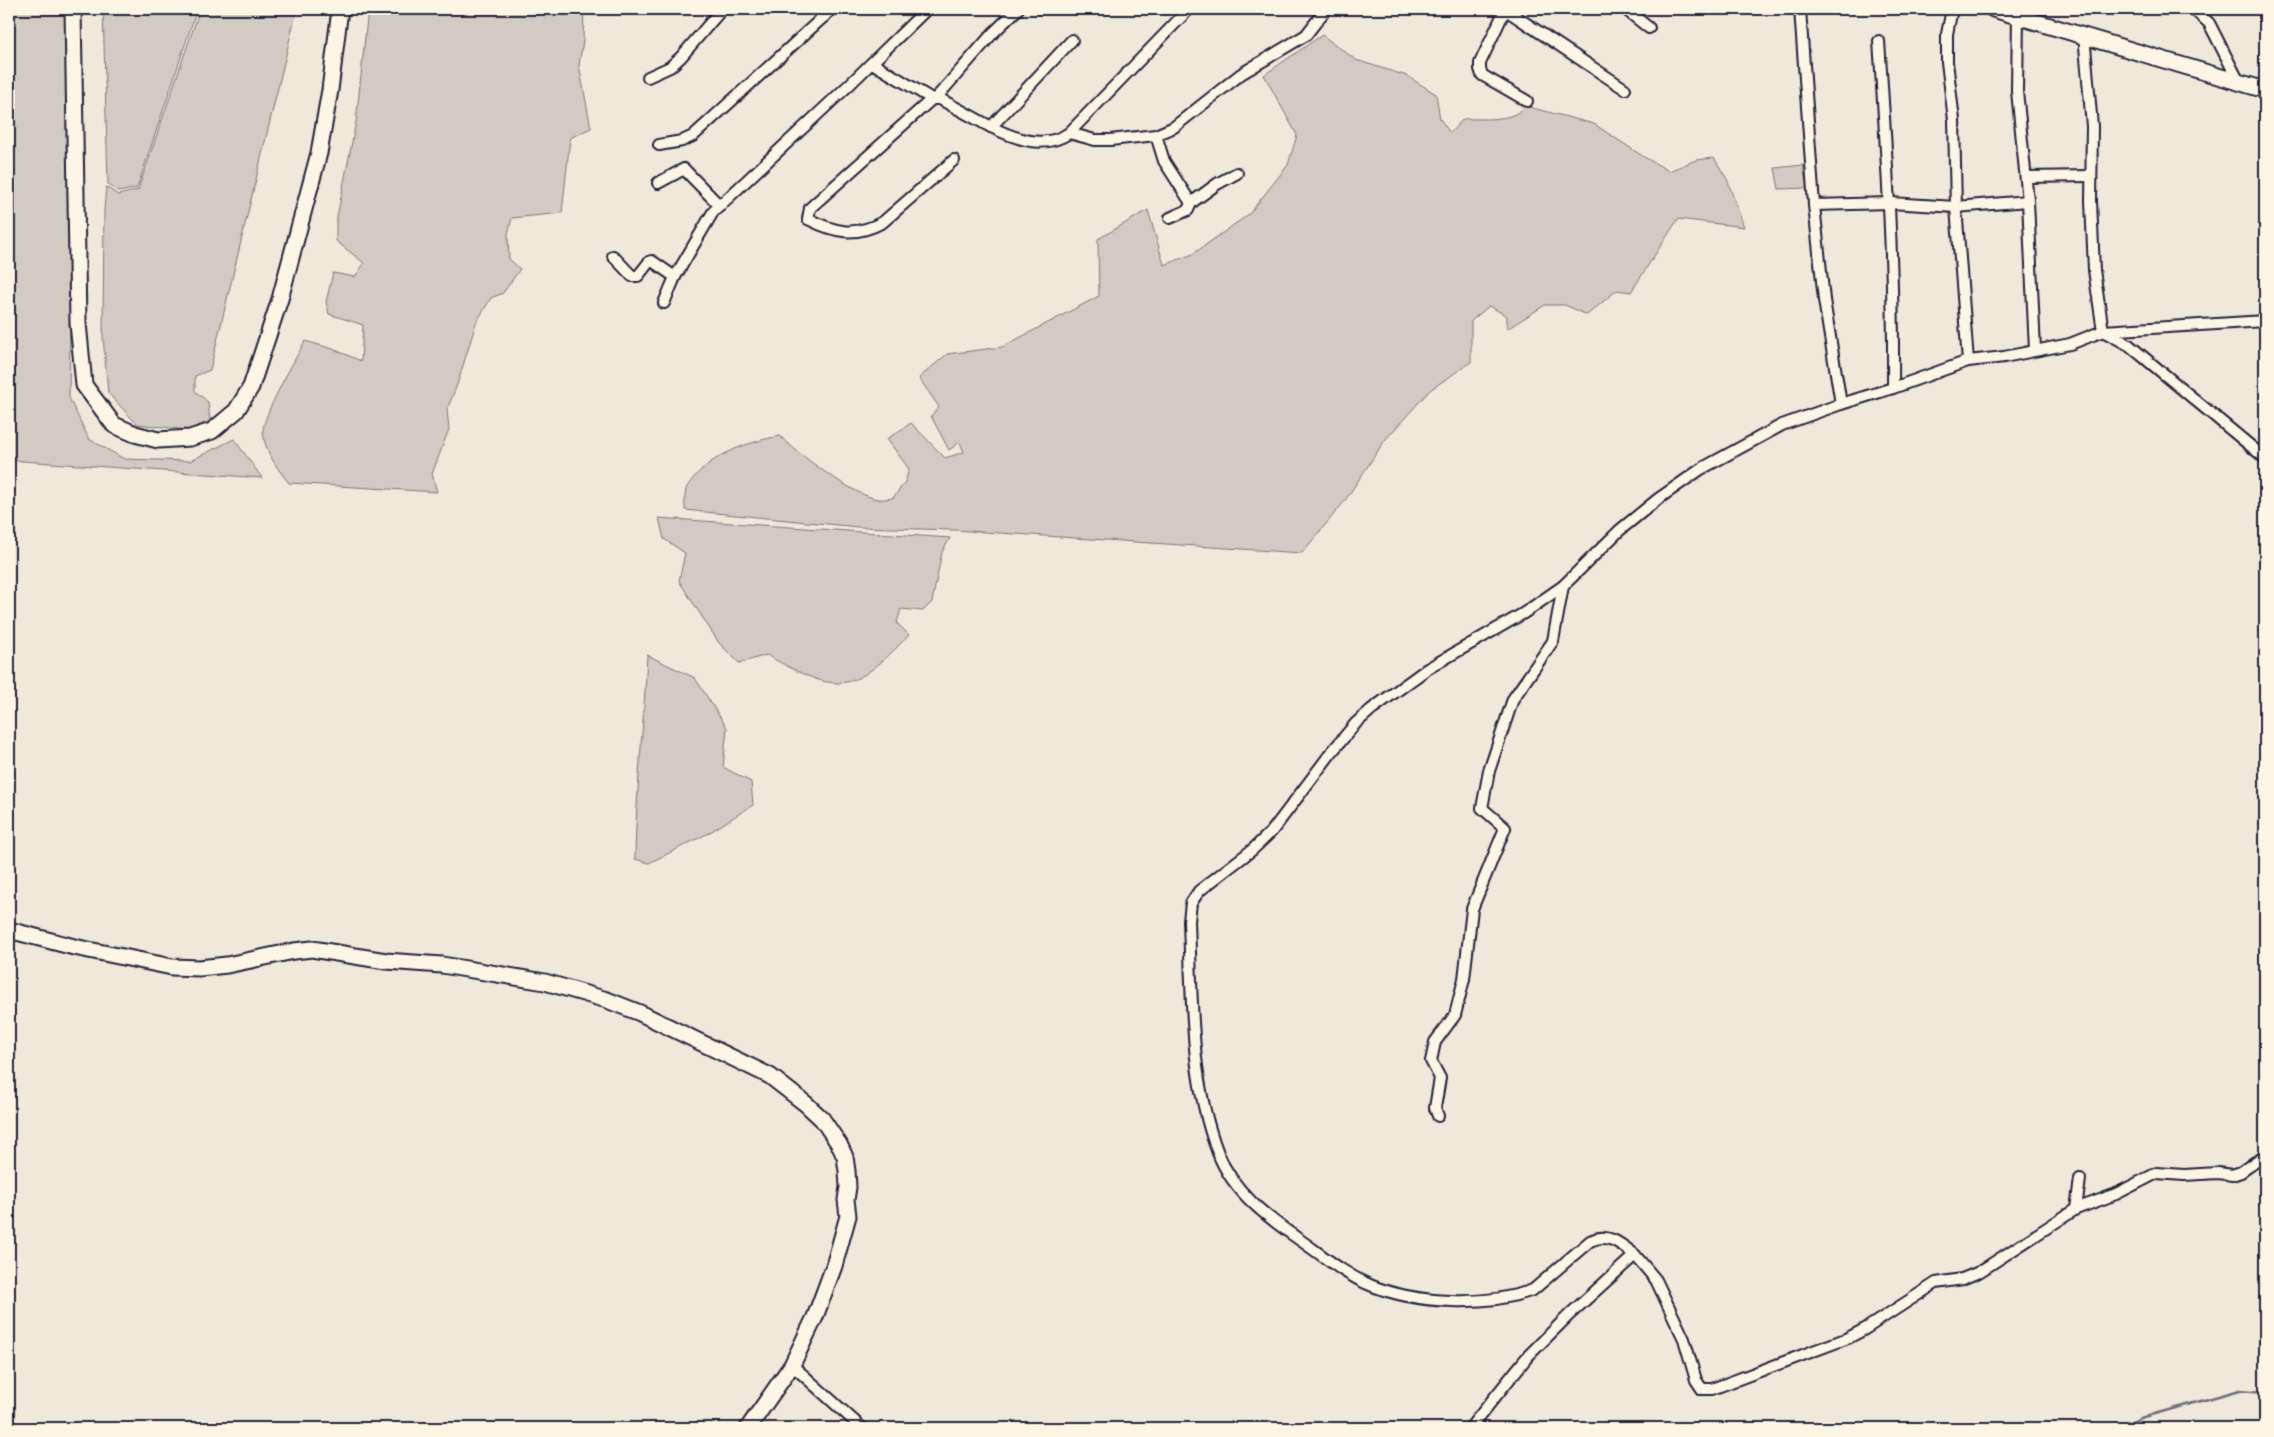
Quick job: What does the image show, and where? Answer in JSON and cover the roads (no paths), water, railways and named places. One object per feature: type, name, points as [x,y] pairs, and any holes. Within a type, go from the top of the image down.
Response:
[{"type":"main road","points":[[73,9],[78,323],[84,384],[114,425],[135,434],[158,440],[190,438],[212,430],[236,411],[251,387],[280,299],[319,153],[330,90],[340,9]]},
{"type":"main road","points":[[1994,9],[2265,90]]},
{"type":"main road","points":[[9,930],[74,947],[172,967],[199,968],[227,965],[312,949],[386,961],[442,965],[545,982],[624,1006],[770,1076],[806,1104],[822,1120],[839,1144],[845,1156],[848,1216],[834,1266],[815,1317],[792,1366],[748,1428]]},
{"type":"street","points":[[648,77],[670,67],[681,58],[722,9]]},
{"type":"street","points":[[816,9],[824,16]]},
{"type":"street","points":[[658,145],[682,141],[693,136],[832,9]]},
{"type":"street","points":[[664,303],[675,277],[705,224],[720,206],[927,9]]},
{"type":"street","points":[[954,160],[883,222],[872,228],[860,232],[847,232],[822,226],[808,219],[810,208],[934,99],[993,33],[1018,9]]},
{"type":"street","points":[[872,63],[934,99],[991,127],[1026,141],[1054,141],[1069,132],[1190,9]]},
{"type":"street","points":[[1069,132],[1095,140],[1110,140],[1156,135],[1174,127],[1241,74],[1306,35],[1326,9]]},
{"type":"street","points":[[1625,9],[1649,28]]},
{"type":"street","points":[[1800,9],[1814,204],[1824,300],[1841,404]]},
{"type":"street","points":[[1952,9],[1947,34],[1947,62],[1954,120],[1956,207],[1968,361]]},
{"type":"street","points":[[2193,9],[2209,23],[2239,82]]},
{"type":"street","points":[[1527,101],[1482,75],[1480,69],[1480,62],[1505,10],[1625,89]]},
{"type":"street","points":[[2018,15],[2017,90],[2028,201],[2035,350]]},
{"type":"street","points":[[2084,35],[2092,119],[2091,176],[2094,270],[2103,332]]},
{"type":"street","points":[[991,127],[1072,40]]},
{"type":"street","points":[[1879,41],[1890,203],[1894,308],[1893,388]]},
{"type":"street","points":[[1156,135],[1164,161],[1191,203]]},
{"type":"street","points":[[658,183],[684,170],[720,206]]},
{"type":"street","points":[[1170,218],[1188,210],[1191,203],[1217,184],[1237,173]]},
{"type":"street","points":[[2026,177],[2091,176]]},
{"type":"street","points":[[1814,204],[1841,206],[1890,203],[1956,207],[2028,201]]},
{"type":"street","points":[[613,256],[632,276],[638,276],[649,262],[652,261],[675,277]]},
{"type":"street","points":[[2265,321],[2103,332],[2070,344],[2004,357],[1968,361],[1782,425],[1701,468],[1658,499],[1620,530],[1563,586],[1524,612],[1427,670],[1372,709],[1356,723],[1272,832],[1199,892],[1191,903],[1189,922],[1200,1087],[1218,1154],[1246,1198],[1276,1223],[1345,1272],[1369,1285],[1415,1299],[1496,1299],[1533,1290],[1590,1240],[1597,1237],[1613,1240],[1635,1255],[1656,1280],[1684,1338],[1696,1380],[1702,1389],[1712,1389],[1848,1338],[1936,1283],[1962,1279],[1979,1272],[2076,1209],[2116,1194],[2157,1173],[2184,1175],[2218,1173],[2232,1175],[2241,1172],[2265,1155]]},
{"type":"street","points":[[2103,332],[2129,345],[2265,458]]},
{"type":"street","points":[[1438,1116],[1435,1108],[1440,1078],[1431,1061],[1435,1042],[1456,1015],[1464,979],[1472,909],[1504,828],[1482,808],[1489,771],[1513,699],[1553,641],[1563,586]]},
{"type":"street","points":[[2076,1209],[2080,1179]]},
{"type":"street","points":[[1470,1428],[1528,1356],[1569,1314],[1635,1255]]},
{"type":"street","points":[[792,1366],[862,1428]]},
{"type":"waterway","points":[[2120,1428],[2140,1418],[2240,1390],[2265,1392]]}]
